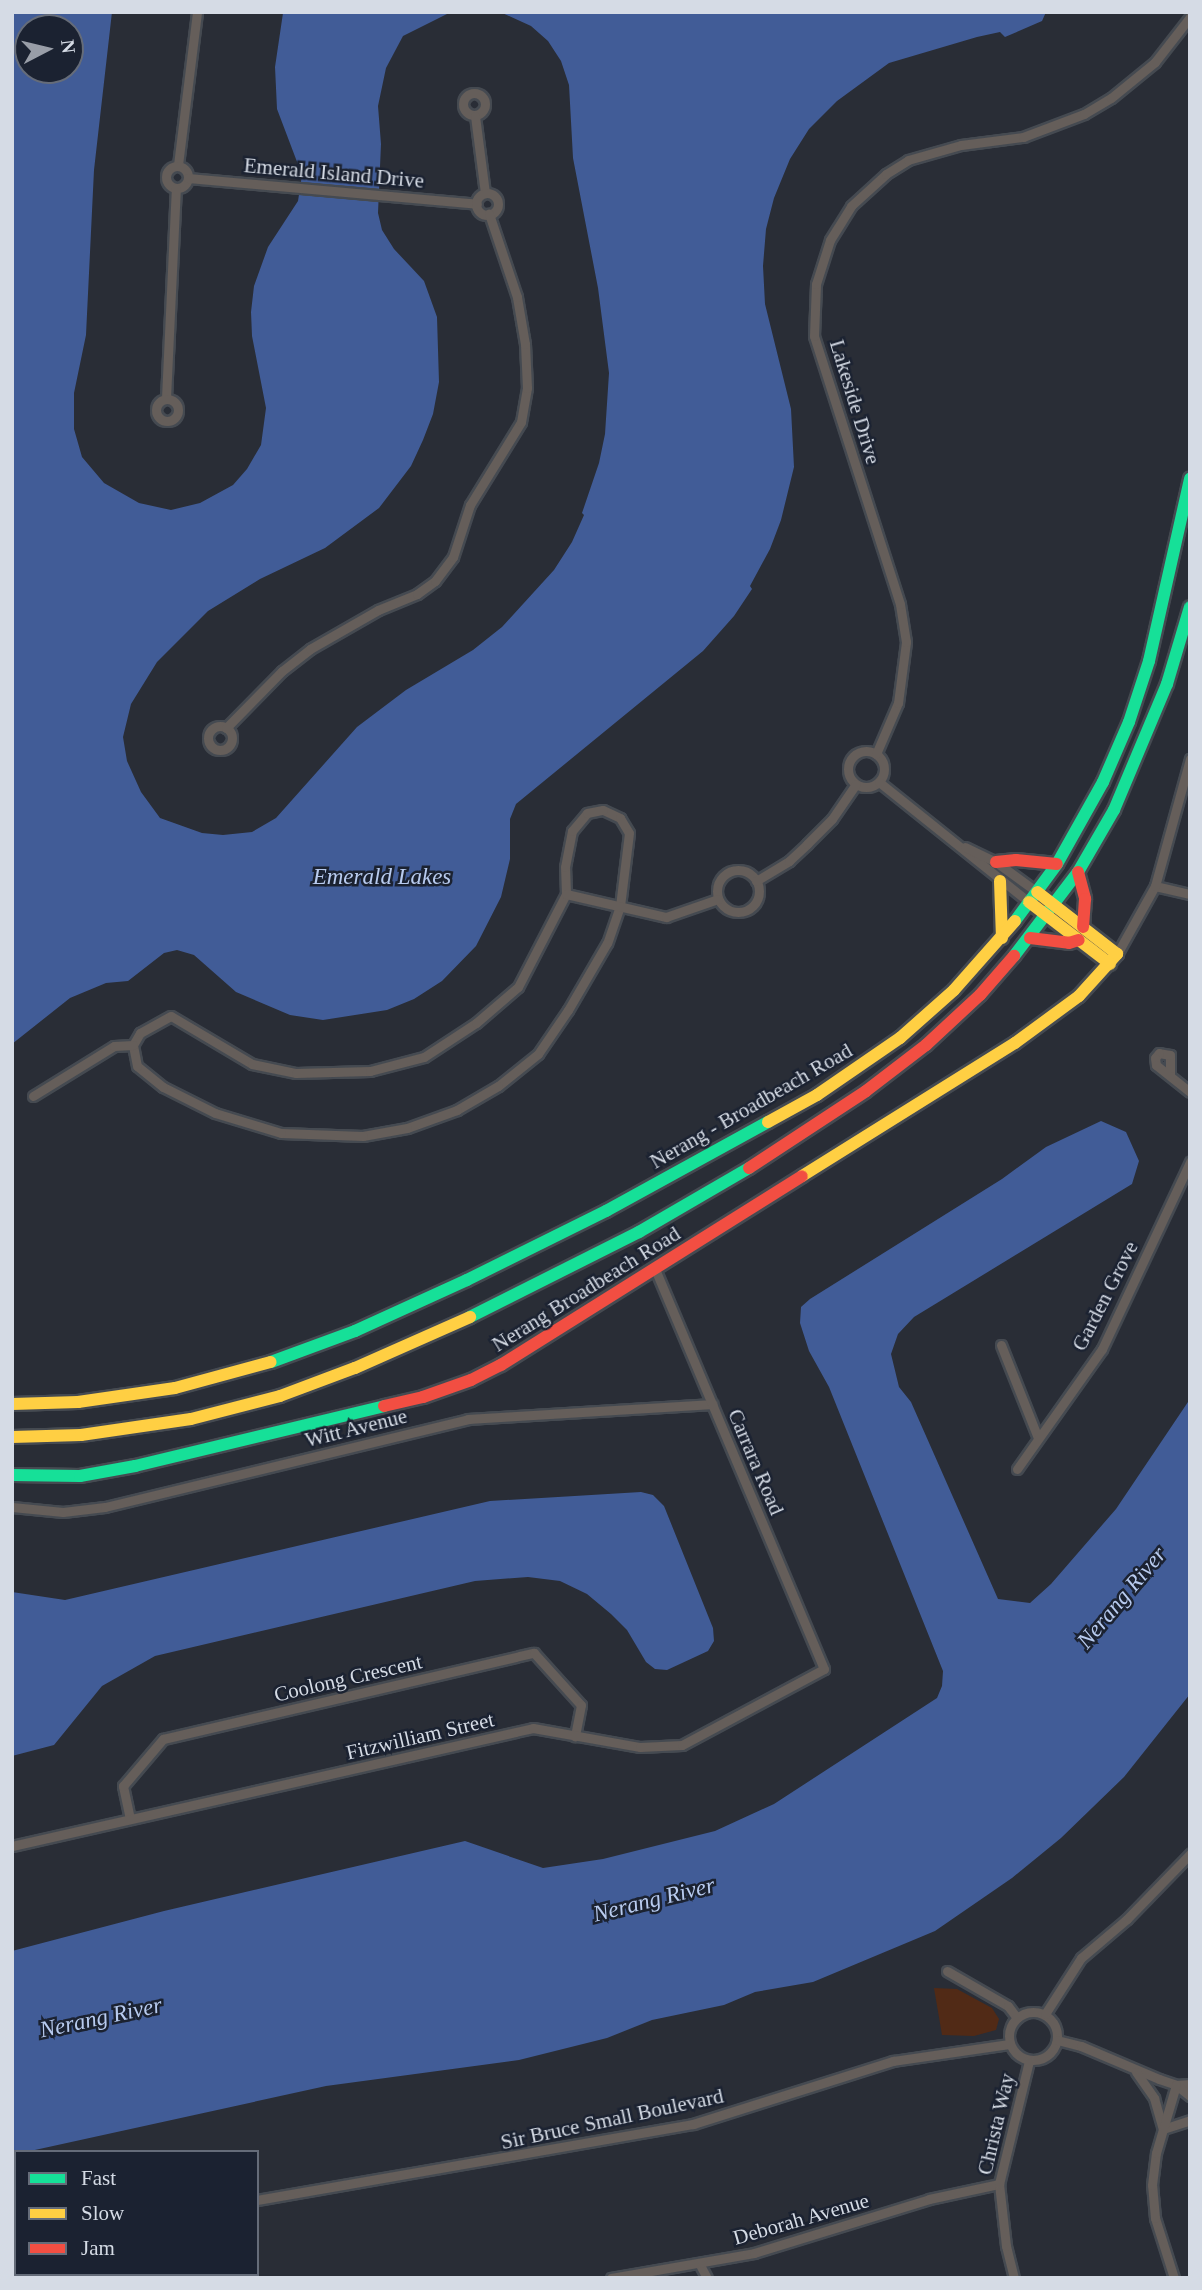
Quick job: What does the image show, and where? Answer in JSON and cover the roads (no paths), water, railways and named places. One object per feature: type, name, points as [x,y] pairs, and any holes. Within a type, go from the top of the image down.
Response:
[{"type":"main road","name":"Nerang - Broadbeach Road","points":[[12,1404],[128,1396],[246,1371],[322,1345],[467,1280],[606,1211],[817,1095],[900,1038],[954,990],[1002,938],[1057,864],[1103,782],[1139,693],[1158,627],[1190,478]]},
{"type":"main road","name":"Nerang - Broadbeach Road","points":[[12,1437],[81,1435],[191,1419],[279,1396],[390,1353],[552,1277],[719,1187],[855,1099],[955,1020],[1030,938],[1078,872],[1114,810],[1138,759],[1167,684],[1190,607]]},
{"type":"main road","points":[[996,862],[1057,864]]},
{"type":"main road","points":[[1078,872],[1084,899],[1083,927]]},
{"type":"main road","points":[[1000,881],[1002,938]]},
{"type":"main road","points":[[1033,897],[1079,940],[1113,959]]},
{"type":"main road","points":[[1051,911],[1083,927],[1113,959]]},
{"type":"main road","points":[[1030,938],[1069,943],[1079,940]]},
{"type":"main road","name":"Nerang Broadbeach Road","points":[[12,1475],[61,1477],[101,1473],[448,1390],[500,1365],[1039,1027],[1079,996],[1113,959]]},
{"type":"street","points":[[178,165],[197,12]]},
{"type":"street","name":"Lakeside Drive","points":[[876,754],[898,703],[906,642],[900,604],[814,336],[816,284],[830,240],[838,224],[859,197],[908,160],[961,145],[1023,137],[1084,114],[1111,98],[1155,62],[1190,18]]},
{"type":"street","points":[[475,116],[485,193],[477,204],[481,212],[489,214],[496,209],[498,201],[493,194],[485,193]]},
{"type":"street","points":[[178,165],[186,170],[188,178],[183,186],[176,188],[169,185],[166,175],[169,169],[178,165]]},
{"type":"street","name":"Emerald Island Drive","points":[[188,178],[477,204]]},
{"type":"street","points":[[166,398],[176,188]]},
{"type":"street","points":[[226,728],[282,671],[310,649],[378,610],[417,594],[435,581],[453,557],[470,505],[521,422],[527,388],[525,344],[517,297],[489,214]]},
{"type":"street","points":[[864,751],[876,754],[884,768],[879,782],[868,787],[856,784],[849,774],[852,759],[864,751]]},
{"type":"street","name":"Nerang Broadbeach Road","points":[[1113,959],[1155,886],[1190,759]]},
{"type":"street","points":[[879,782],[960,845],[1000,881],[1033,897]]},
{"type":"street","points":[[756,881],[789,861],[807,844],[832,819],[856,784]]},
{"type":"street","points":[[603,810],[620,818],[629,833],[621,906],[607,943],[568,1010],[538,1054],[498,1086],[457,1110],[407,1128],[363,1136],[281,1133],[215,1113],[163,1087],[137,1066],[133,1045],[140,1033],[171,1016],[251,1064],[296,1073],[370,1071],[424,1057],[476,1023],[518,987],[544,942],[556,907],[566,894],[565,867],[572,831],[587,813],[603,810]]},
{"type":"street","points":[[960,845],[996,862],[1033,897]]},
{"type":"street","points":[[744,872],[756,881],[758,896],[755,903],[743,912],[728,910],[718,899],[719,884],[729,873],[744,872]]},
{"type":"street","points":[[1155,886],[1190,894]]},
{"type":"street","points":[[566,894],[666,917],[718,899]]},
{"type":"street","points":[[33,1096],[114,1046],[133,1045]]},
{"type":"street","points":[[1170,1074],[1190,1092]]},
{"type":"street","name":"Garden Grove","points":[[1017,1469],[1102,1349],[1190,1162]]},
{"type":"street","name":"Carrara Road","points":[[655,1269],[824,1670]]},
{"type":"street","points":[[1001,1345],[1038,1438]]},
{"type":"street","name":"Witt Avenue","points":[[12,1507],[64,1512],[95,1509],[468,1419],[713,1404]]},
{"type":"street","name":"Coolong Crescent","points":[[130,1819],[123,1786],[163,1739],[534,1653],[582,1705],[575,1736]]},
{"type":"street","name":"Fitzwilliam Street","points":[[12,1846],[533,1728],[640,1747],[682,1745],[824,1670]]},
{"type":"street","points":[[1045,2014],[1082,1958],[1127,1919],[1190,1854]]},
{"type":"street","points":[[947,1971],[1008,2006],[1017,2018]]},
{"type":"street","points":[[1032,2012],[1045,2014],[1054,2024],[1057,2040],[1045,2057],[1029,2060],[1014,2051],[1010,2044],[1009,2030],[1017,2018],[1032,2012]]},
{"type":"street","points":[[1057,2040],[1081,2046],[1176,2085],[1190,2096]]},
{"type":"street","name":"Sir Bruce Small Boulevard","points":[[259,2200],[693,2124],[802,2087],[893,2062],[1010,2044]]},
{"type":"street","name":"Christa Way","points":[[1014,2278],[1006,2246],[999,2185],[1029,2060]]},
{"type":"street","points":[[1134,2069],[1154,2098],[1163,2129]]},
{"type":"street","points":[[1176,2085],[1190,2084]]},
{"type":"street","points":[[1174,2278],[1158,2229],[1152,2196],[1153,2165],[1176,2085]]},
{"type":"street","points":[[1163,2129],[1190,2120]]},
{"type":"street","name":"Deborah Avenue","points":[[611,2278],[754,2253],[929,2199],[999,2185]]},
{"type":"street","points":[[699,2263],[707,2278]]},
{"type":"water","name":"Emerald Lakes","points":[[12,12],[112,12],[94,170],[86,335],[74,393],[74,429],[82,457],[104,483],[139,503],[171,510],[200,503],[233,485],[247,469],[261,445],[266,408],[252,336],[254,286],[268,247],[298,201],[302,175],[277,109],[275,67],[283,13],[451,12],[403,36],[386,68],[378,106],[381,144],[378,213],[382,230],[394,249],[424,281],[437,317],[439,382],[433,414],[411,466],[379,508],[325,548],[260,579],[208,611],[157,662],[131,704],[123,737],[127,761],[141,792],[160,818],[202,833],[223,835],[252,832],[276,818],[357,727],[406,690],[473,650],[502,627],[554,570],[572,542],[584,515],[582,513],[599,463],[605,434],[609,373],[598,288],[573,158],[569,85],[561,61],[548,41],[531,26],[500,12],[1046,12],[1042,21],[1005,37],[1000,32],[977,37],[889,63],[837,101],[809,129],[790,159],[774,198],[766,229],[763,266],[765,304],[791,409],[794,467],[781,520],[770,549],[750,586],[752,589],[734,616],[703,651],[516,804],[510,819],[510,859],[501,897],[476,946],[442,981],[414,999],[387,1010],[323,1020],[290,1015],[236,992],[194,955],[177,950],[164,953],[128,981],[106,983],[70,998],[12,1044]]},
{"type":"water","name":"Nerang River","points":[[1101,1121],[1126,1132],[1139,1161],[1132,1184],[914,1317],[898,1334],[891,1354],[899,1387],[911,1402],[998,1599],[1030,1603],[1051,1584],[1116,1509],[1190,1399],[1190,1694],[1124,1777],[1061,1838],[1012,1878],[935,1931],[813,1982],[755,1992],[724,2005],[652,2020],[607,2038],[519,2060],[326,2086],[35,2150],[14,2150],[12,2155],[12,1951],[164,1911],[465,1841],[543,1868],[603,1859],[715,1831],[774,1804],[937,1698],[942,1686],[943,1671],[829,1387],[809,1351],[800,1323],[801,1307],[1002,1179],[1046,1147]]},
{"type":"water","points":[[641,1492],[653,1495],[664,1506],[713,1628],[714,1641],[708,1651],[667,1670],[655,1669],[646,1662],[627,1630],[611,1614],[587,1594],[560,1581],[528,1577],[475,1581],[155,1656],[102,1686],[54,1745],[12,1756],[12,1592],[65,1600],[490,1501]]}]
